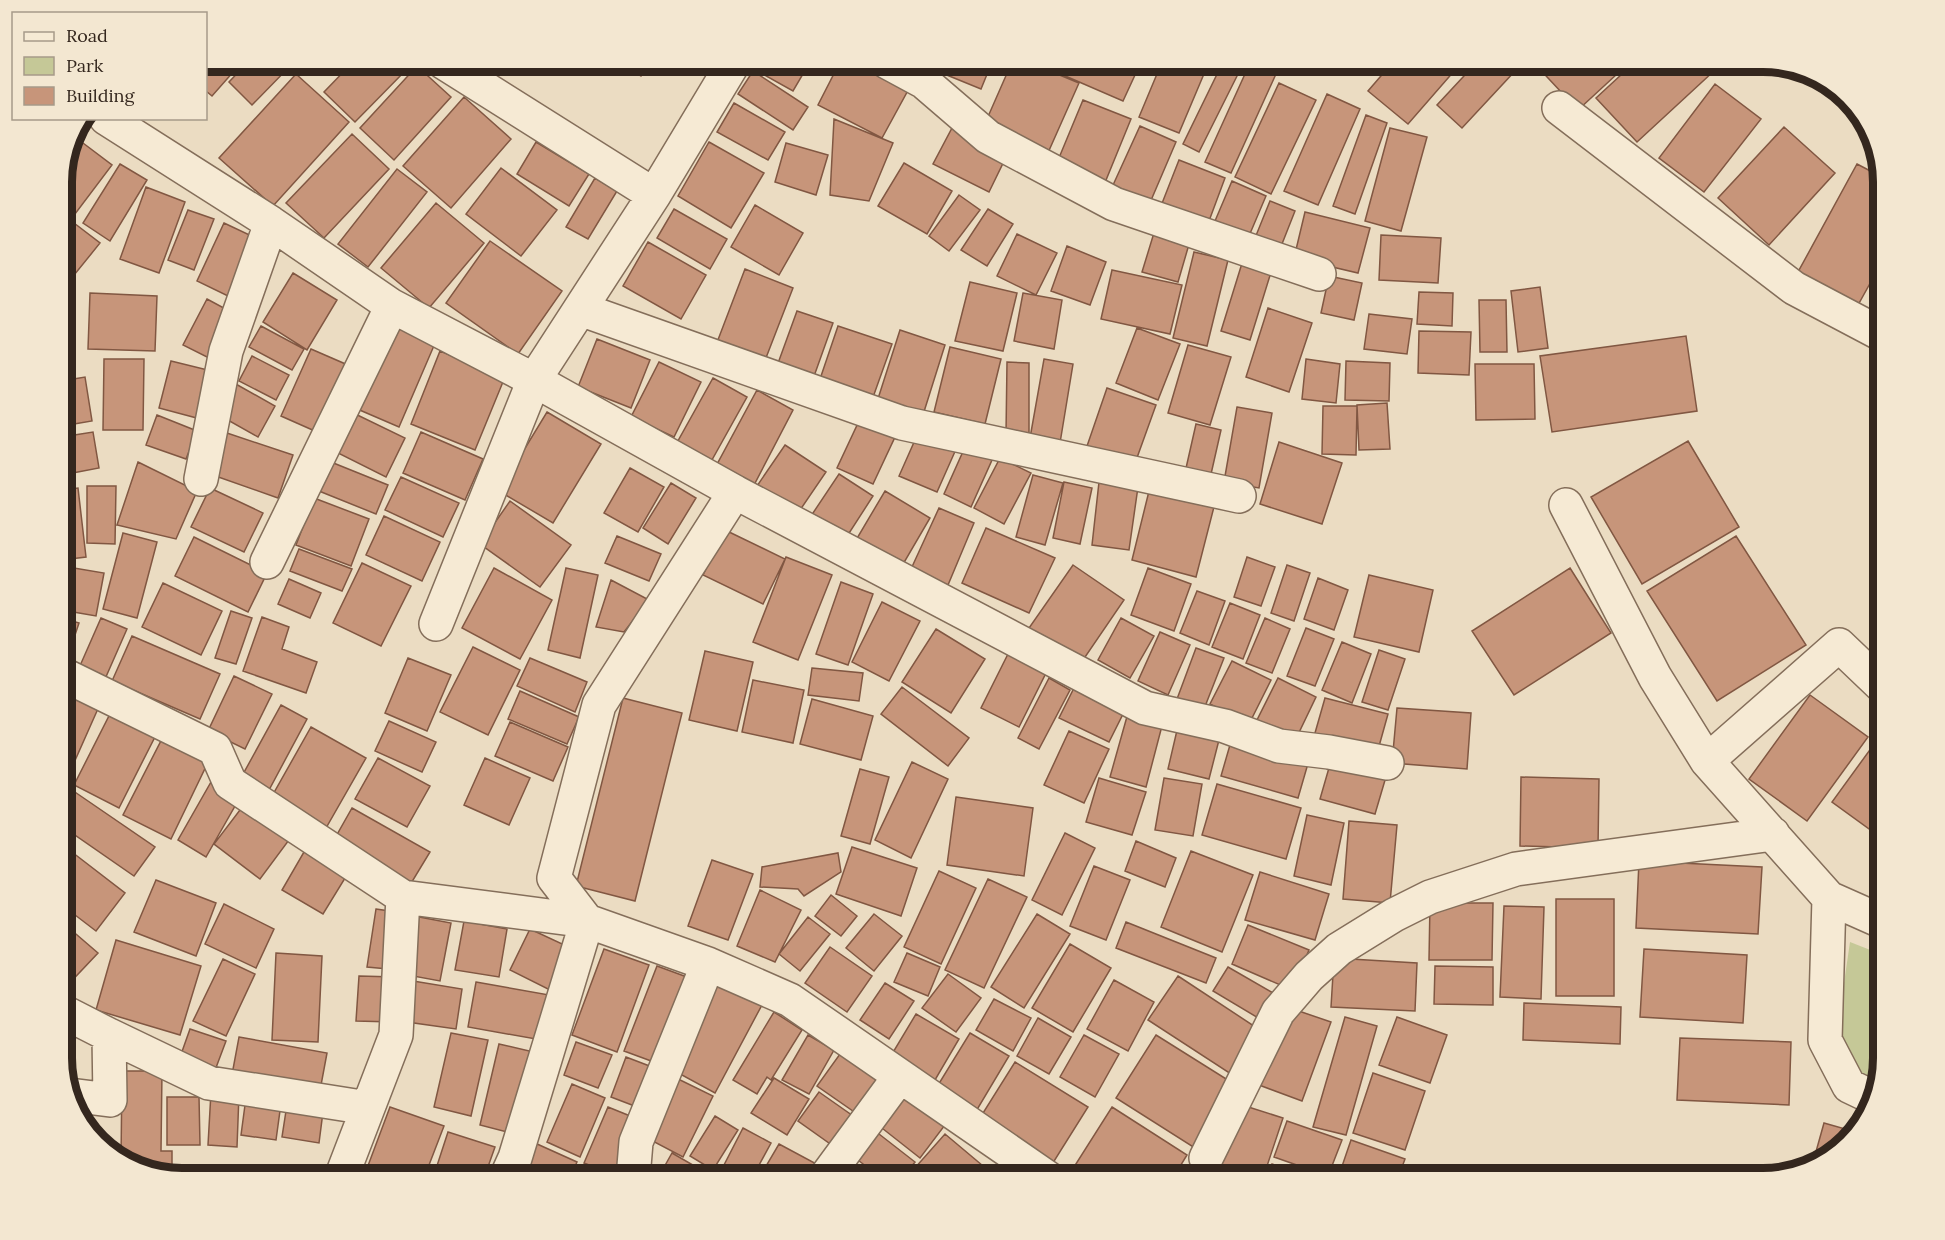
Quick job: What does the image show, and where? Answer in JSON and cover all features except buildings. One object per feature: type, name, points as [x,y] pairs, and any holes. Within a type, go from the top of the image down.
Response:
[{"type":"street","points":[[459,72],[654,195]]},
{"type":"street","points":[[436,624],[534,380],[654,195],[728,72]]},
{"type":"street","points":[[905,72],[924,82],[988,137],[1114,204],[1319,274]]},
{"type":"street","points":[[1559,108],[1794,288],[1873,329]]},
{"type":"street","points":[[109,120],[271,224],[392,306],[534,380],[735,492],[1145,708],[1225,726],[1280,746],[1387,763]]},
{"type":"street","points":[[201,479],[226,351],[271,224]]},
{"type":"street","points":[[267,562],[392,306]]},
{"type":"street","points":[[580,309],[902,423],[1239,496]]},
{"type":"street","points":[[587,921],[554,878],[599,705],[735,492]]},
{"type":"street","points":[[1566,505],[1655,676],[1707,761],[1829,898],[1873,916]]},
{"type":"street","points":[[1707,761],[1839,645],[1873,677]]},
{"type":"street","points":[[72,679],[216,749],[230,783],[404,897],[587,921],[708,964],[790,1000],[1032,1168]]},
{"type":"street","points":[[1206,1158],[1278,1012],[1309,976],[1339,949],[1394,915],[1430,897],[1516,869],[1773,834]]},
{"type":"street","points":[[345,1168],[396,1035],[404,897]]},
{"type":"street","points":[[1829,898],[1825,1040],[1849,1086],[1867,1095]]},
{"type":"street","points":[[511,1168],[587,921]]},
{"type":"street","points":[[634,1168],[636,1142],[708,964]]},
{"type":"street","points":[[72,1016],[209,1083],[368,1108]]},
{"type":"street","points":[[79,1096],[110,1100],[109,1035]]},
{"type":"street","points":[[833,1168],[900,1076]]},
{"type":"green space","points":[[1850,942],[1873,951],[1873,1058],[1870,1080],[1865,1078],[1837,1031]]}]
